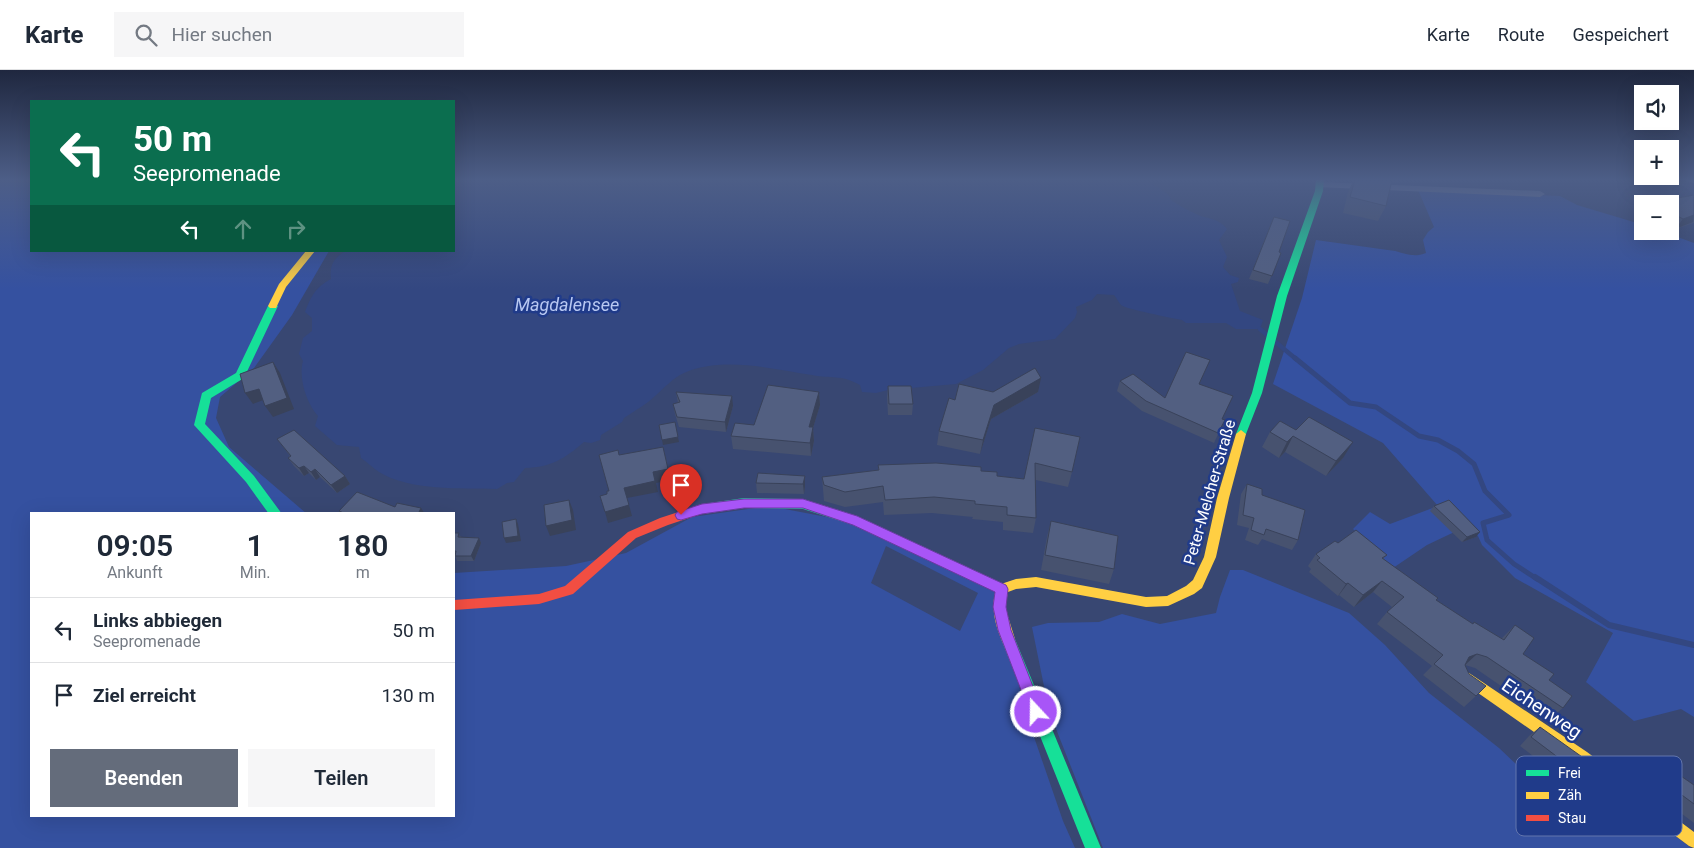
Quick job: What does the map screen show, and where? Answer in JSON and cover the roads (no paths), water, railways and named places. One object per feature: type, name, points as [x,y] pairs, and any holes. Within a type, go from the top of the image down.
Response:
[{"type":"street","name":"Peter-Melcher-Straße","points":[[1002,589],[1016,584],[1036,582],[1146,602],[1168,601],[1198,584],[1210,557],[1223,498],[1240,438],[1257,393],[1282,296],[1309,216]]},
{"type":"street","points":[[275,512],[250,479],[199,425],[206,396],[240,375],[282,286],[310,252]]},
{"type":"street","points":[[455,605],[539,598],[569,590],[632,535],[664,521],[695,511],[744,503],[803,504],[857,521],[1002,589],[999,607],[1004,630],[1093,848]]},
{"type":"street","name":"Eichenweg","points":[[1466,677],[1581,756]]},
{"type":"street","name":"Eichenweg","points":[[1682,831],[1694,840]]},
{"type":"water","name":"Magdalensee","points":[[455,216],[1203,216],[1217,221],[1227,229],[1219,240],[1227,257],[1223,267],[1230,275],[1239,278],[1238,282],[1231,284],[1240,311],[1263,320],[1260,329],[1236,329],[1226,323],[1186,323],[1182,320],[1124,307],[1114,295],[1097,294],[1092,300],[1076,307],[1075,318],[1055,339],[1019,344],[1009,348],[983,370],[956,384],[888,390],[876,393],[862,392],[860,385],[841,378],[765,367],[715,365],[699,368],[684,373],[669,383],[648,402],[624,418],[622,422],[601,435],[600,440],[591,443],[584,442],[564,457],[550,464],[525,468],[514,482],[507,483],[497,489],[436,487],[405,483],[379,472],[361,458],[359,447],[337,445],[315,426],[318,416],[310,405],[304,390],[303,361],[299,354],[303,338],[312,331],[312,318],[305,312],[318,289],[331,279],[332,266],[335,259],[342,253],[455,252]]},
{"type":"waterway","points":[[1260,329],[1296,359]]},
{"type":"waterway","points":[[1295,358],[1350,403],[1376,407],[1419,436],[1438,440],[1458,451],[1474,464],[1485,491],[1509,515],[1483,523],[1487,540],[1514,564],[1537,579]]},
{"type":"waterway","points":[[1535,577],[1609,625],[1694,645]]}]
